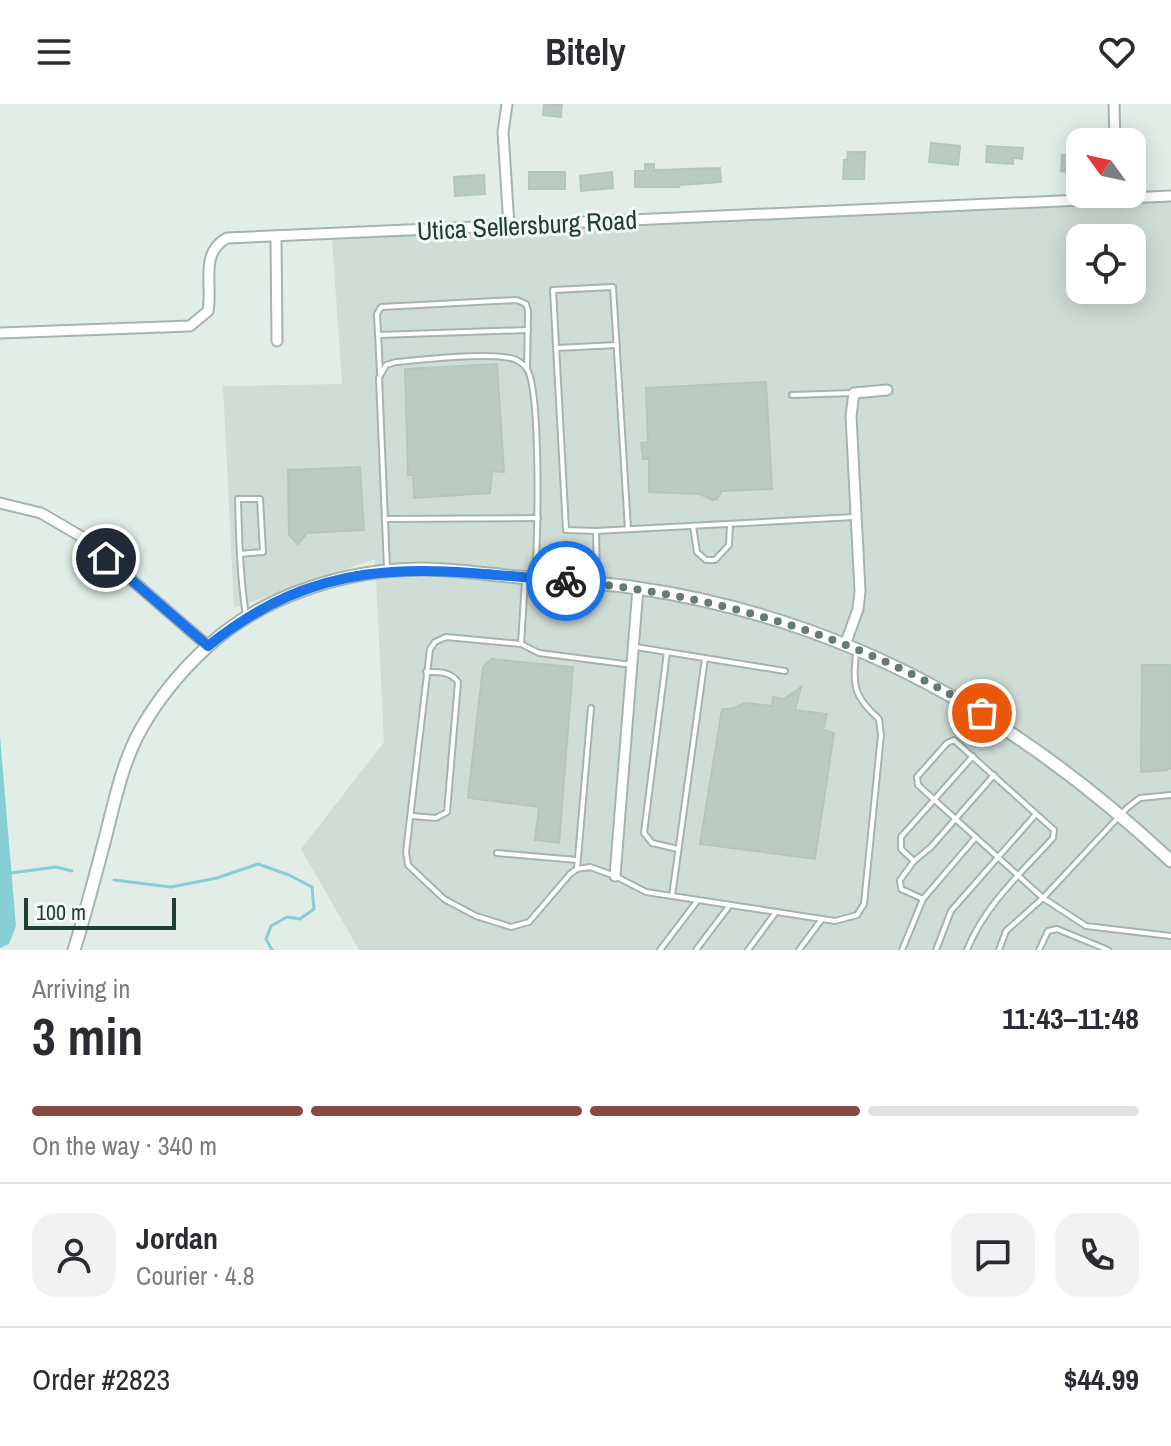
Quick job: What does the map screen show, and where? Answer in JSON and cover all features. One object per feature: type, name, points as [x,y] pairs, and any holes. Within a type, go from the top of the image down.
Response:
[{"type":"street","points":[[507,104],[503,132],[509,226]]},
{"type":"street","points":[[1114,104],[1115,128]]},
{"type":"street","name":"Utica Sellersburg Road","points":[[1146,196],[1171,196]]},
{"type":"street","name":"Utica Sellersburg Road","points":[[0,333],[190,326],[208,311],[209,260],[218,242],[227,238],[1066,199]]},
{"type":"street","points":[[276,236],[277,341]]},
{"type":"street","points":[[850,647],[860,591],[851,416],[854,393],[887,390]]},
{"type":"street","points":[[0,503],[41,513],[82,537],[208,646]]},
{"type":"street","points":[[74,950],[126,761],[153,709],[208,646],[246,618],[277,601],[326,583],[387,571],[444,570],[638,588],[733,608],[850,647],[960,699],[1005,727],[1120,814],[1171,861]]},
{"type":"street","points":[[615,876],[638,588]]},
{"type":"lane","points":[[628,529],[613,287],[553,290],[566,530],[596,531],[857,517]]},
{"type":"lane","points":[[387,571],[377,314],[381,307],[517,300],[526,304],[529,330],[527,369],[533,389],[538,518],[521,644]]},
{"type":"lane","points":[[378,335],[529,330]]},
{"type":"lane","points":[[557,348],[617,345]]},
{"type":"lane","points":[[380,375],[386,365],[396,362],[460,357],[515,358],[527,369]]},
{"type":"lane","points":[[792,395],[854,393]]},
{"type":"lane","points":[[240,554],[263,552],[260,499],[238,499],[240,554],[246,618]]},
{"type":"lane","points":[[386,519],[538,518]]},
{"type":"lane","points":[[693,526],[697,552],[706,560],[715,560],[729,545],[730,524]]},
{"type":"lane","points":[[596,531],[597,583]]},
{"type":"lane","points":[[632,665],[539,653],[521,644],[446,637],[435,642],[430,649],[426,672],[406,852],[408,865],[444,899],[476,916],[511,927],[529,922],[577,869],[590,867],[646,892],[835,921],[857,915],[864,904],[881,735],[879,719],[862,704],[855,690],[850,647]]},
{"type":"lane","points":[[633,647],[785,671]]},
{"type":"lane","points":[[667,652],[644,833],[652,843],[678,849]]},
{"type":"lane","points":[[672,896],[705,658]]},
{"type":"lane","points":[[412,816],[436,818],[447,812],[458,682],[454,676],[443,672],[426,672]]},
{"type":"lane","points":[[577,869],[591,708]]},
{"type":"lane","points":[[967,950],[976,928],[1018,876],[1053,838],[1054,830],[954,740],[947,743],[917,777],[918,785],[1018,876],[1043,898],[1086,926],[1171,936]]},
{"type":"lane","points":[[914,861],[901,849],[901,837],[973,756]]},
{"type":"lane","points":[[923,899],[901,889],[900,880],[994,775]]},
{"type":"lane","points":[[999,950],[1006,931],[1043,898],[1120,814],[1140,798],[1171,795]]},
{"type":"lane","points":[[936,950],[951,911],[1036,814]]},
{"type":"lane","points":[[902,950],[923,899],[976,837]]},
{"type":"lane","points":[[497,853],[577,860]]},
{"type":"lane","points":[[660,950],[698,900]]},
{"type":"lane","points":[[696,950],[730,905]]},
{"type":"lane","points":[[748,950],[776,912]]},
{"type":"lane","points":[[799,950],[822,919]]},
{"type":"lane","points":[[1039,950],[1048,931],[1057,929],[1108,950]]},
{"type":"shaded area","points":[[1171,201],[1171,950],[359,950],[301,849],[384,742],[375,559],[234,608],[223,386],[342,384],[332,239],[1066,206],[1146,208],[1146,202]]},
{"type":"water","points":[[0,736],[16,926],[9,944],[0,948]]},
{"type":"building","points":[[544,104],[562,104],[561,117],[543,115]]},
{"type":"building","points":[[931,143],[960,146],[958,165],[929,162]]},
{"type":"building","points":[[987,146],[1023,148],[1022,159],[1013,158],[1013,164],[986,162]]},
{"type":"building","points":[[848,152],[865,152],[864,179],[843,179],[844,160],[847,160]]},
{"type":"building","points":[[1062,155],[1066,155],[1066,172],[1061,171]]},
{"type":"building","points":[[645,164],[654,164],[654,170],[720,168],[721,182],[679,187],[635,187],[635,171],[645,171]]},
{"type":"building","points":[[529,172],[565,172],[565,189],[529,189]]},
{"type":"building","points":[[612,172],[613,188],[581,191],[580,176]]},
{"type":"building","points":[[484,175],[485,194],[455,196],[454,177]]},
{"type":"building","points":[[497,364],[504,472],[492,471],[490,493],[414,498],[413,475],[408,475],[405,369]]},
{"type":"building","points":[[766,382],[772,489],[722,491],[717,499],[712,500],[700,494],[649,492],[649,459],[643,459],[641,443],[648,442],[646,388]]},
{"type":"building","points":[[360,467],[364,530],[307,533],[298,544],[289,535],[288,470]]},
{"type":"building","points":[[491,659],[573,667],[559,843],[535,840],[539,807],[468,798],[483,667]]},
{"type":"building","points":[[1142,665],[1171,665],[1171,768],[1167,770],[1141,772]]},
{"type":"building","points":[[801,687],[795,710],[827,714],[823,730],[834,733],[815,859],[700,844],[722,709],[746,703],[772,706],[773,697],[784,699]]},
{"type":"waterway","points":[[114,880],[171,887],[217,878],[258,864],[289,875],[312,887],[314,909],[300,919],[287,917],[271,926],[266,939],[272,950]]},
{"type":"waterway","points":[[11,873],[56,867],[72,871]]},
{"type":"way so far","points":[[566,581],[638,588],[767,618],[879,659],[982,713]]},
{"type":"route","points":[[106,558],[208,646],[246,618],[277,601],[352,576],[418,569],[566,581]]}]
